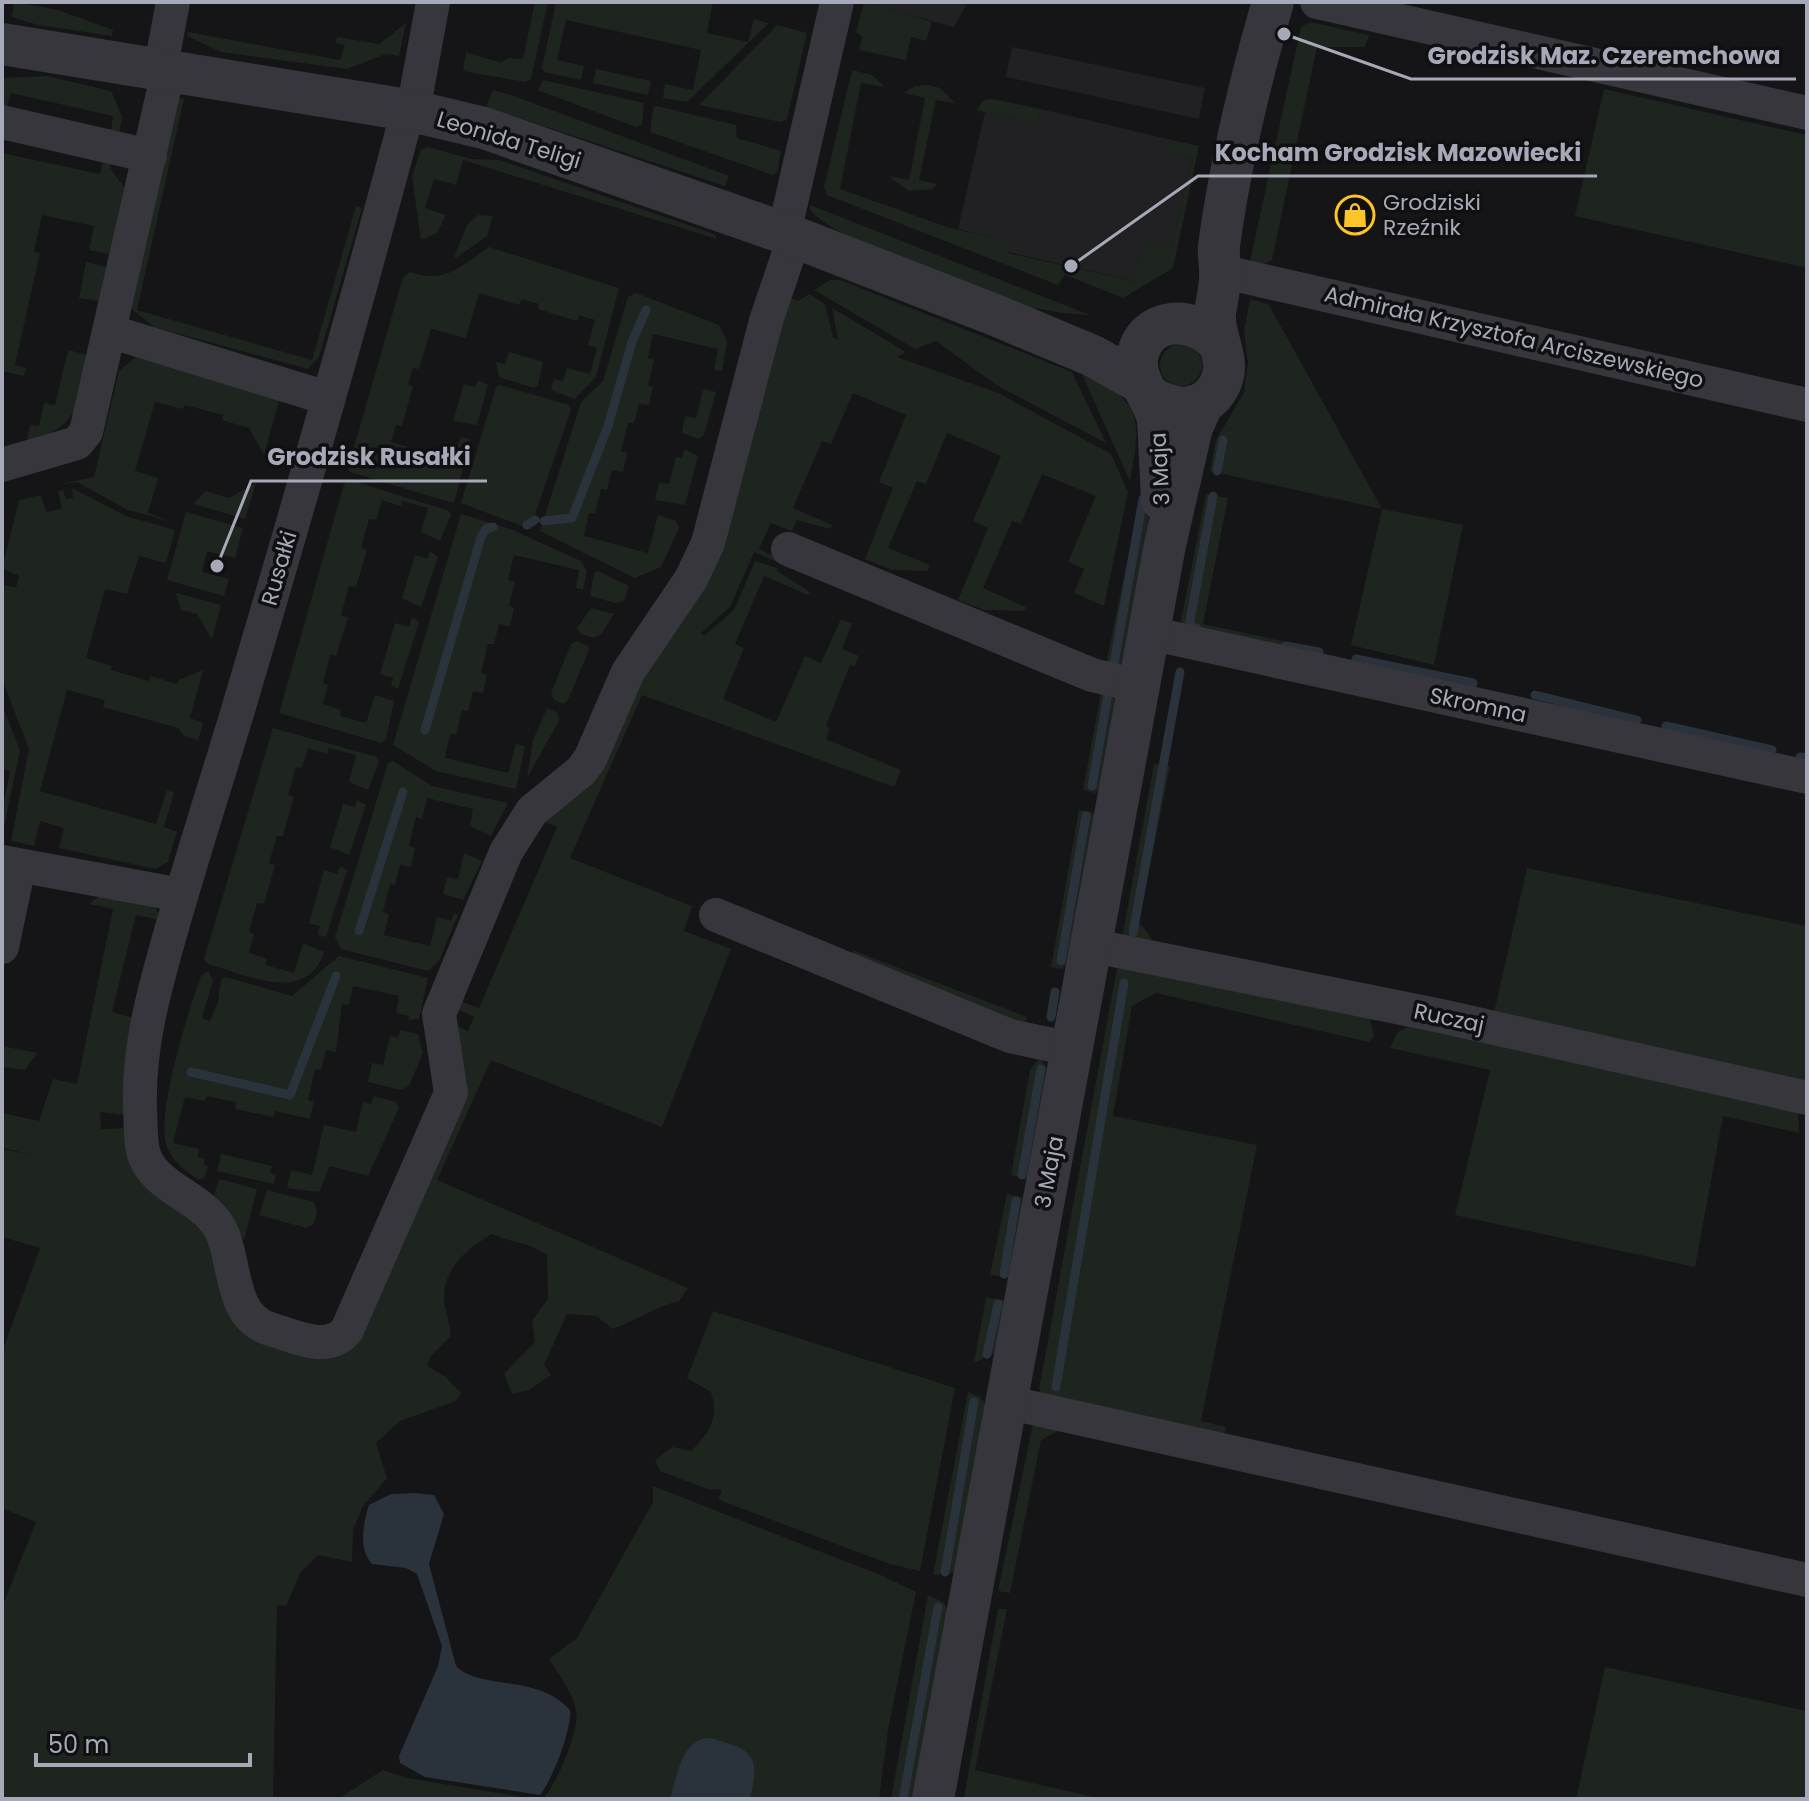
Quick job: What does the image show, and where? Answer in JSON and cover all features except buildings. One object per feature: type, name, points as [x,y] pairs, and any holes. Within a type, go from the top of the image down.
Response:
[{"type":"street","points":[[2,465],[77,443],[83,438],[112,332],[150,156],[173,2]]},
{"type":"street","name":"Rusałki","points":[[433,2],[410,111],[145,1025],[139,1093],[142,1149],[160,1178],[213,1217],[222,1232],[242,1308],[249,1318],[264,1327],[320,1343],[340,1338],[347,1330],[451,1093],[439,1014],[513,837],[532,811],[581,771],[590,759],[628,672],[691,579],[708,543],[789,235]]},
{"type":"street","points":[[789,235],[837,2]]},
{"type":"street","name":"3 Maja","points":[[933,1799],[1165,545],[1192,427],[1224,370],[1215,315],[1219,260],[1238,141],[1273,2]]},
{"type":"street","points":[[1317,2],[1807,113]]},
{"type":"street","name":"Leonida Teligi","points":[[2,44],[410,111],[484,128],[789,235],[995,315],[1104,361],[1144,389]]},
{"type":"street","points":[[2,122],[150,156]]},
{"type":"street","name":"3 Maja","points":[[1165,545],[1158,419],[1144,389],[1138,357],[1142,344],[1186,307],[1204,267],[1219,260]]},
{"type":"street","name":"Admirała Krzysztofa Arciszewskiego","points":[[1219,260],[1807,405]]},
{"type":"street","name":"Leonida Teligi","points":[[995,315],[1131,332],[1168,324]]},
{"type":"street","points":[[1168,324],[1200,326],[1219,344]]},
{"type":"street","points":[[112,332],[327,398]]},
{"type":"street","name":"3 Maja","points":[[1144,389],[1169,407],[1181,409],[1203,403]]},
{"type":"street","points":[[788,549],[1092,675],[1139,686]]},
{"type":"street","name":"Skromna","points":[[1149,633],[1807,777]]},
{"type":"street","points":[[2,947],[11,864],[181,895]]},
{"type":"street","points":[[716,915],[1010,1036],[1071,1049]]},
{"type":"street","name":"Ruczaj","points":[[1089,945],[1456,1019],[1807,1098]]},
{"type":"street","points":[[1006,1402],[1807,1580]]},
{"type":"shaded area","points":[[14,2],[58,10],[113,30],[112,36],[38,25],[12,17]]},
{"type":"shaded area","points":[[535,2],[548,2],[531,79],[525,82],[463,71],[466,52],[501,63],[508,58],[523,59]]},
{"type":"shaded area","points":[[556,2],[713,2],[707,33],[748,42],[754,19],[769,23],[687,102],[663,98],[665,84],[693,90],[701,50],[566,20],[557,60],[584,66],[581,80],[544,72],[542,68]]},
{"type":"shaded area","points":[[864,2],[932,22],[926,41],[911,37],[906,60],[859,50],[862,37],[856,32]]},
{"type":"shaded area","points":[[871,2],[968,2],[954,27],[871,5]]},
{"type":"shaded area","points":[[1310,22],[1369,35],[1365,47],[1317,47],[1272,260],[1263,264],[1250,261],[1301,27]]},
{"type":"shaded area","points":[[406,23],[399,56],[386,54],[347,69],[221,52],[187,36],[188,32],[340,60],[345,45],[336,43],[337,37],[379,44]]},
{"type":"shaded area","points":[[777,25],[807,33],[787,119],[781,122],[699,105]]},
{"type":"shaded area","points":[[1012,47],[1205,88],[1199,119],[1006,77]]},
{"type":"shaded area","points":[[596,69],[651,81],[648,95],[593,83]]},
{"type":"shaded area","points":[[852,70],[872,75],[885,87],[861,83],[840,189],[950,228],[1010,241],[1008,253],[1133,281],[1144,242],[1172,248],[1192,159],[1164,152],[1167,143],[1172,140],[1199,146],[1173,268],[1123,298],[1065,275],[1058,285],[827,195],[824,187]]},
{"type":"shaded area","points":[[47,76],[111,91],[122,116],[119,136],[111,131],[113,116],[11,93],[7,106],[2,110],[2,78]]},
{"type":"shaded area","points":[[543,80],[644,103],[642,125],[636,127],[538,90]]},
{"type":"shaded area","points":[[915,86],[940,88],[955,103],[936,100],[919,180],[937,184],[932,189],[909,191],[888,176],[909,180],[925,98],[904,93]]},
{"type":"shaded area","points":[[1604,89],[1807,135],[1807,268],[1575,216]]},
{"type":"shaded area","points":[[493,90],[729,176],[725,186],[486,107]]},
{"type":"shaded area","points":[[176,98],[184,99],[137,310],[312,360],[356,206],[362,208],[319,357],[308,369],[154,327],[128,306]]},
{"type":"shaded area","points":[[984,100],[1041,109],[1037,124],[976,110]]},
{"type":"shaded area","points":[[657,106],[736,125],[737,138],[781,151],[777,172],[773,175],[650,132],[653,108]]},
{"type":"shaded area","points":[[1041,109],[1172,140],[1167,143],[1192,158],[1172,248],[1134,281],[1008,252],[1009,241],[958,229],[985,112],[1037,124]]},
{"type":"shaded area","points":[[427,147],[472,159],[499,160],[714,234],[717,239],[463,160],[456,185],[434,179],[425,208],[446,215],[437,233],[421,240],[412,177],[421,150]]},
{"type":"shaded area","points":[[2,153],[100,174],[103,161],[113,156],[110,168],[124,187],[109,254],[89,250],[94,226],[42,215],[34,252],[40,253],[15,365],[26,368],[24,376],[2,371]]},
{"type":"shaded area","points":[[810,205],[1090,315],[1032,308],[948,281],[837,230],[816,216]]},
{"type":"shaded area","points":[[478,215],[493,216],[487,236],[453,260],[467,225]]},
{"type":"shaded area","points":[[489,247],[619,288],[596,377],[575,399],[551,390],[554,379],[563,381],[567,368],[590,374],[597,348],[588,345],[595,320],[579,315],[577,321],[538,309],[539,304],[522,299],[519,305],[479,293],[466,338],[431,329],[419,369],[413,368],[408,384],[413,386],[402,426],[396,425],[391,442],[415,449],[413,456],[439,464],[446,442],[458,445],[461,437],[470,439],[453,503],[350,472],[348,468],[403,277],[410,272],[434,276],[452,272]]},
{"type":"shaded area","points":[[86,262],[106,267],[99,301],[79,298]]},
{"type":"shaded area","points":[[830,280],[840,280],[1072,372],[1106,443],[998,386],[936,341],[915,349],[814,290]]},
{"type":"shaded area","points":[[636,293],[719,325],[727,341],[722,371],[714,370],[718,349],[653,334],[648,358],[654,360],[648,385],[653,387],[649,405],[639,404],[634,423],[628,423],[621,451],[627,453],[623,472],[612,470],[607,490],[601,489],[595,513],[589,513],[584,536],[648,553],[658,515],[676,521],[679,528],[661,567],[635,578],[540,531],[581,402],[603,381],[628,297]]},
{"type":"shaded area","points":[[809,294],[825,304],[833,337],[838,340],[832,308],[906,352],[897,357],[998,393],[1111,454],[1128,492],[1104,606],[1074,593],[1084,569],[1068,562],[1096,496],[1042,474],[1021,524],[1012,521],[983,588],[1026,607],[1024,611],[984,610],[958,600],[988,528],[973,521],[1001,456],[947,433],[926,484],[917,481],[888,548],[930,565],[927,571],[892,570],[865,559],[893,488],[879,482],[906,415],[853,393],[831,444],[822,441],[793,508],[832,525],[830,529],[797,520],[792,531],[771,523],[759,549],[781,560],[780,563],[754,552],[730,607],[701,633],[704,636],[734,610],[755,561],[777,568],[777,571],[810,592],[808,595],[764,576],[735,644],[744,648],[723,699],[776,722],[805,656],[821,663],[841,619],[852,624],[842,649],[859,656],[855,666],[850,665],[826,726],[830,728],[826,739],[901,770],[894,787],[642,695],[570,858],[692,906],[684,931],[731,949],[662,1127],[491,1060],[437,1180],[688,1288],[679,1301],[612,1329],[597,1316],[567,1314],[544,1365],[551,1375],[529,1390],[512,1394],[504,1374],[535,1342],[532,1321],[548,1299],[547,1255],[492,1234],[459,1260],[445,1288],[450,1337],[431,1356],[427,1366],[446,1377],[461,1393],[456,1401],[400,1421],[376,1443],[387,1478],[363,1506],[353,1530],[352,1562],[318,1555],[301,1572],[286,1606],[277,1605],[273,1799],[2,1799],[2,1607],[36,1522],[2,1508],[2,1352],[40,1248],[2,1237],[2,1149],[39,1156],[2,1148],[2,1113],[39,1121],[53,1079],[77,1084],[113,909],[89,904],[103,893],[156,907],[160,920],[136,915],[112,1012],[134,1018],[132,1116],[100,1112],[101,1129],[132,1128],[202,1219],[233,1312],[321,1355],[466,1082],[452,1024],[468,1031],[474,1017],[453,1007],[457,1000],[479,1008],[557,827],[540,819],[657,647],[783,295],[798,301]]},
{"type":"shaded area","points":[[1250,299],[1269,305],[1382,509],[1210,471],[1216,440],[1244,392],[1248,362],[1244,332]]},
{"type":"shaded area","points":[[1181,344],[1196,350],[1202,365],[1196,380],[1181,386],[1166,380],[1160,365],[1166,350]]},
{"type":"shaded area","points":[[68,350],[88,355],[74,411],[58,428],[27,440],[30,425],[39,426],[44,403],[55,405]]},
{"type":"shaded area","points":[[509,352],[543,362],[538,385],[534,388],[499,377],[496,362],[505,364]]},
{"type":"shaded area","points":[[137,356],[281,394],[264,455],[249,428],[222,420],[223,415],[185,405],[183,409],[155,402],[135,471],[158,478],[148,513],[173,522],[128,510],[77,482],[57,485],[94,477],[119,371]]},
{"type":"shaded area","points":[[1080,370],[1116,392],[1133,413],[1136,440],[1130,481]]},
{"type":"shaded area","points":[[478,380],[488,385],[477,425],[453,421],[464,384],[475,387]]},
{"type":"shaded area","points":[[500,385],[569,405],[571,410],[530,529],[461,503],[496,387]]},
{"type":"shaded area","points":[[703,389],[716,392],[704,435],[699,439],[682,433],[685,416],[696,418]]},
{"type":"shaded area","points":[[685,449],[698,456],[685,505],[655,500],[659,482],[669,484],[676,457],[682,458]]},
{"type":"shaded area","points":[[1146,469],[1149,517],[1140,589],[1125,660],[1119,665],[1106,664]]},
{"type":"shaded area","points":[[350,480],[449,511],[451,515],[440,541],[421,532],[428,508],[402,501],[401,506],[382,500],[376,520],[369,519],[361,548],[367,550],[356,587],[349,586],[341,615],[348,618],[336,656],[330,655],[323,683],[328,685],[323,704],[341,710],[340,716],[366,723],[375,695],[394,701],[386,739],[381,743],[279,713],[344,484]]},
{"type":"shaded area","points":[[256,483],[245,519],[193,504],[206,491],[229,498]]},
{"type":"shaded area","points":[[72,488],[126,516],[175,530],[166,563],[139,556],[127,594],[105,589],[86,658],[112,666],[111,670],[149,681],[151,676],[177,684],[179,680],[203,670],[190,718],[203,723],[198,740],[184,736],[178,728],[103,707],[105,700],[67,690],[40,791],[156,824],[167,790],[174,793],[164,827],[177,832],[168,862],[155,869],[59,848],[64,828],[40,821],[34,846],[11,841],[29,749],[2,679],[2,585],[16,587],[19,576],[2,568],[19,500],[41,495],[46,512],[62,509],[58,491],[63,490],[66,499],[73,498]]},
{"type":"shaded area","points":[[1206,494],[1228,498],[1203,624],[1320,649],[1318,660],[1180,625]]},
{"type":"shaded area","points":[[1382,509],[1463,525],[1434,665],[1351,645]]},
{"type":"shaded area","points":[[186,512],[243,528],[235,558],[207,551],[202,572],[229,579],[224,596],[167,580]]},
{"type":"shaded area","points":[[461,514],[513,530],[581,561],[587,571],[583,590],[576,588],[579,570],[514,555],[508,580],[515,582],[509,606],[514,608],[510,627],[499,624],[494,644],[488,644],[481,673],[487,675],[483,693],[473,691],[468,711],[462,710],[456,735],[450,734],[445,758],[508,773],[516,744],[525,746],[516,789],[436,771],[393,745]]},
{"type":"shaded area","points":[[430,551],[438,557],[421,607],[402,598],[415,555],[427,559]]},
{"type":"shaded area","points":[[598,571],[629,586],[624,601],[615,603],[590,596],[594,573]]},
{"type":"shaded area","points":[[176,593],[221,605],[212,639],[197,614],[181,610]]},
{"type":"shaded area","points":[[591,608],[614,614],[601,634],[593,638],[581,634],[577,628]]},
{"type":"shaded area","points":[[412,617],[419,622],[398,689],[391,686],[393,678],[380,674],[395,623],[409,627]]},
{"type":"shaded area","points":[[577,641],[588,646],[589,650],[568,700],[563,704],[554,700],[551,693],[571,644]]},
{"type":"shaded area","points":[[1101,692],[1112,694],[1118,706],[1102,787],[1095,793],[1083,790]]},
{"type":"shaded area","points":[[2,704],[20,751],[2,836],[2,812],[10,771],[2,769]]},
{"type":"shaded area","points":[[547,708],[558,713],[559,721],[527,778],[533,740]]},
{"type":"shaded area","points":[[273,728],[377,757],[379,762],[368,790],[349,782],[356,755],[329,748],[327,754],[308,748],[302,768],[296,767],[288,795],[294,797],[283,836],[277,836],[269,863],[275,865],[264,904],[257,903],[249,932],[254,934],[249,953],[267,959],[265,965],[294,973],[303,943],[324,952],[316,968],[304,978],[290,982],[256,979],[208,964],[204,959]]},
{"type":"shaded area","points":[[393,761],[432,786],[508,803],[491,836],[470,826],[473,809],[427,798],[422,819],[416,817],[409,846],[415,848],[411,867],[400,865],[395,885],[390,884],[383,912],[389,914],[384,935],[430,946],[437,917],[451,921],[454,913],[458,915],[439,961],[428,971],[341,949],[335,937],[388,763]]},
{"type":"shaded area","points":[[1154,764],[1170,766],[1139,922],[1158,947],[1121,944]]},
{"type":"shaded area","points":[[357,800],[366,805],[349,855],[330,847],[343,804],[355,807]]},
{"type":"shaded area","points":[[1079,810],[1092,812],[1097,820],[1069,964],[1062,969],[1051,967]]},
{"type":"shaded area","points":[[464,853],[482,861],[463,900],[443,894],[447,877],[458,879]]},
{"type":"shaded area","points":[[340,866],[347,870],[326,937],[318,935],[320,926],[309,923],[324,870],[337,874]]},
{"type":"shaded area","points":[[1527,868],[1807,926],[1807,1082],[1493,1017]]},
{"type":"shaded area","points":[[852,950],[1027,1017],[1025,1027],[863,966]]},
{"type":"shaded area","points":[[339,956],[428,978],[419,1019],[408,1020],[409,1016],[396,1013],[399,996],[353,986],[349,1005],[342,1004],[336,1052],[326,1050],[321,1070],[315,1069],[308,1100],[314,1101],[310,1119],[275,1111],[273,1117],[235,1109],[236,1102],[207,1096],[205,1101],[185,1097],[173,1143],[199,1149],[198,1157],[205,1159],[204,1165],[208,1166],[205,1177],[199,1180],[171,1156],[164,1129],[175,1061],[201,976],[208,971],[213,980],[202,1018],[210,1021],[218,1002],[221,980],[226,977],[292,996]]},
{"type":"shaded area","points":[[1118,963],[1369,1015],[1374,1036],[1369,1042],[1156,993],[1132,1006],[1113,1116],[1257,1145],[1201,1421],[1226,1427],[1224,1436],[1042,1393],[1039,1389]]},
{"type":"shaded area","points":[[1416,1022],[1798,1106],[1799,1133],[1723,1116],[1695,1267],[1455,1215],[1490,1070],[1390,1048],[1397,1033]]},
{"type":"shaded area","points":[[400,1030],[418,1034],[423,1053],[409,1086],[401,1090],[368,1082],[372,1063],[383,1065],[390,1036],[398,1038]]},
{"type":"shaded area","points":[[2,1046],[37,1053],[25,1070],[2,1067]]},
{"type":"shaded area","points":[[1040,1057],[1047,1069],[1032,1173],[1025,1178],[1011,1175],[1030,1070]]},
{"type":"shaded area","points":[[374,1096],[396,1102],[399,1108],[368,1176],[330,1166],[319,1192],[287,1188],[291,1170],[312,1175],[324,1125],[356,1132],[363,1102],[371,1104]]},
{"type":"shaded area","points":[[221,1154],[272,1166],[270,1173],[276,1175],[274,1184],[217,1171]]},
{"type":"shaded area","points":[[219,1179],[257,1189],[244,1240],[213,1200]]},
{"type":"shaded area","points":[[267,1190],[314,1202],[317,1211],[314,1224],[306,1228],[259,1215]]},
{"type":"shaded area","points":[[1007,1194],[1021,1197],[1026,1205],[1012,1278],[990,1275]]},
{"type":"shaded area","points":[[986,1297],[1008,1301],[995,1353],[974,1363]]},
{"type":"shaded area","points":[[713,1311],[955,1388],[920,1571],[890,1564],[727,1503],[718,1499],[722,1490],[707,1489],[660,1471],[655,1460],[672,1447],[691,1451],[711,1424],[714,1410],[711,1392],[687,1378]]},
{"type":"shaded area","points":[[968,1392],[980,1397],[987,1406],[954,1573],[933,1575]]},
{"type":"shaded area","points":[[1033,1424],[1060,1430],[1041,1440],[1010,1593],[998,1591]]},
{"type":"shaded area","points":[[653,1486],[883,1576],[916,1592],[888,1730],[879,1799],[543,1799],[566,1756],[576,1719],[572,1697],[549,1659],[577,1638],[653,1502]]},
{"type":"shaded area","points":[[391,1494],[434,1495],[444,1514],[429,1564],[456,1666],[480,1678],[542,1691],[570,1710],[561,1754],[540,1795],[425,1777],[400,1763],[399,1756],[438,1666],[442,1646],[417,1574],[406,1568],[372,1564],[365,1551],[363,1536],[369,1505]]},
{"type":"shaded area","points":[[928,1595],[943,1602],[948,1610],[917,1799],[891,1799]]},
{"type":"shaded area","points":[[998,1609],[1007,1609],[975,1770],[1102,1799],[964,1797]]},
{"type":"shaded area","points":[[1605,1667],[1807,1711],[1807,1799],[1576,1799]]},
{"type":"shaded area","points":[[710,1738],[736,1746],[750,1756],[754,1772],[750,1799],[670,1799],[687,1751],[693,1744]]},
{"type":"shaded area","points":[[383,1770],[407,1778],[534,1799],[338,1799]]},
{"type":"waterway","points":[[544,521],[572,518],[608,426],[632,342],[646,310]]},
{"type":"waterway","points":[[1217,471],[1223,440]]},
{"type":"waterway","points":[[1197,628],[1189,626],[1213,496]]},
{"type":"waterway","points":[[1114,664],[1143,499]]},
{"type":"waterway","points":[[527,525],[535,520]]},
{"type":"waterway","points":[[425,730],[481,537],[487,528],[493,527]]},
{"type":"waterway","points":[[1286,646],[1319,652]]},
{"type":"waterway","points":[[1356,659],[1473,683]]},
{"type":"waterway","points":[[1133,933],[1180,672]]},
{"type":"waterway","points":[[1092,786],[1108,694]]},
{"type":"waterway","points":[[1535,695],[1637,720]]},
{"type":"waterway","points":[[1666,726],[1772,750]]},
{"type":"waterway","points":[[1800,757],[1807,758]]},
{"type":"waterway","points":[[359,931],[403,792]]},
{"type":"waterway","points":[[1061,961],[1086,816]]},
{"type":"waterway","points":[[191,1072],[290,1095],[336,976]]},
{"type":"waterway","points":[[1056,1387],[1124,983]]},
{"type":"waterway","points":[[1051,1017],[1055,992]]},
{"type":"waterway","points":[[1022,1175],[1041,1069]]},
{"type":"waterway","points":[[1004,1274],[1016,1201]]},
{"type":"waterway","points":[[987,1354],[998,1304]]},
{"type":"waterway","points":[[945,1572],[974,1402]]},
{"type":"waterway","points":[[903,1799],[938,1607]]},
{"type":"place","name":"Grodzisk Maz. Czeremchowa","points":[[1284,34]]},
{"type":"place","name":"Grodziski Rzeźnik","points":[[1355,215]]},
{"type":"place","name":"Kocham Grodzisk Mazowiecki","points":[[1071,266]]},
{"type":"place","name":"Grodzisk Rusałki","points":[[217,566]]}]
